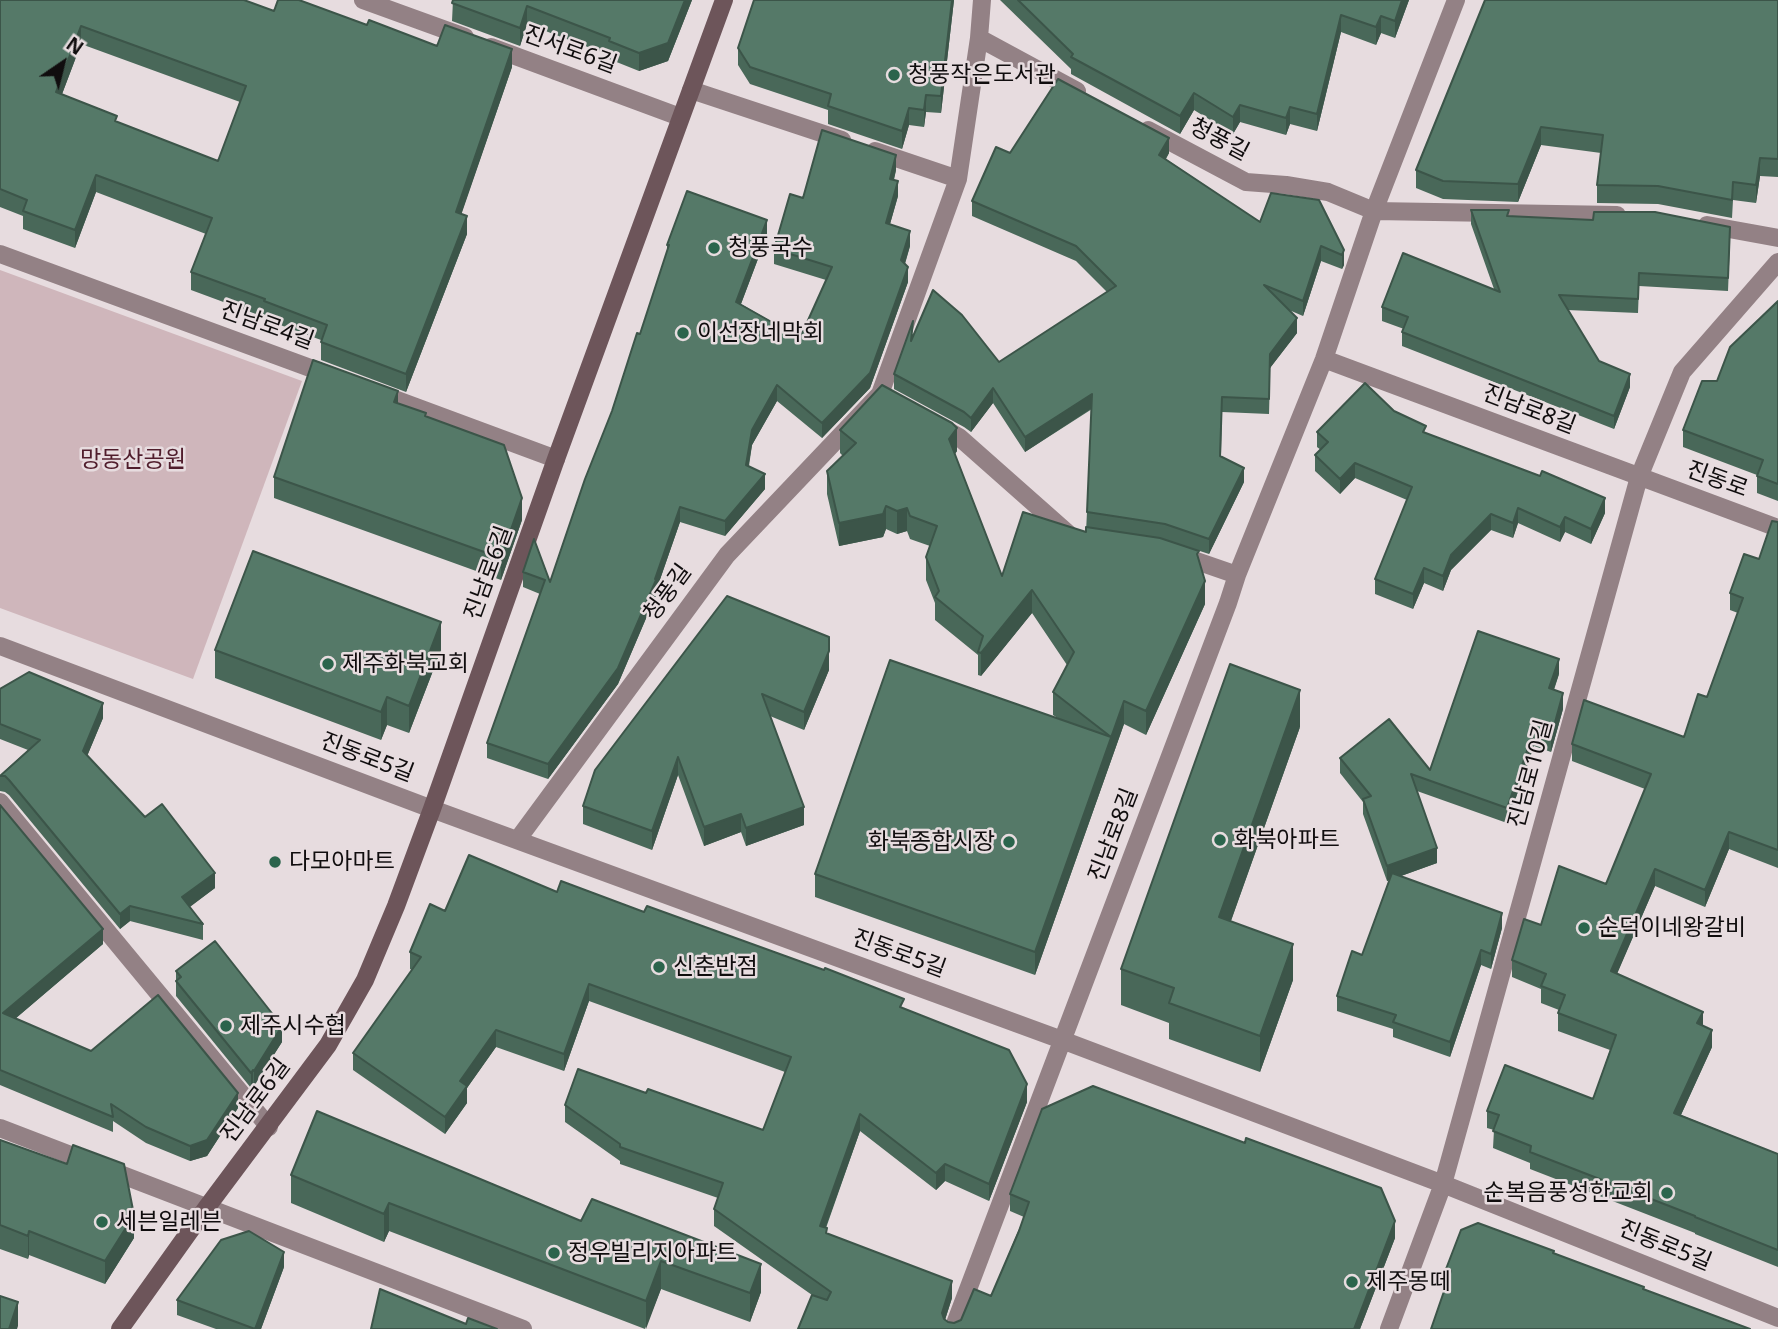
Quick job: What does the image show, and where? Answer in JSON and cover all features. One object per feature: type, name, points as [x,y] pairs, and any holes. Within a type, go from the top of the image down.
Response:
[{"type":"street","name":"진서로6길","points":[[363,0],[680,117]]},
{"type":"street","name":"진남로6길","points":[[120,1329],[328,1045],[365,980],[432,809],[556,459],[724,0]]},
{"type":"street","name":"청풍길","points":[[519,839],[727,555],[885,397],[958,178],[979,38],[982,0]]},
{"type":"street","name":"진남로8길","points":[[953,1329],[1237,575],[1324,359],[1374,211],[1456,0]]},
{"type":"street","points":[[979,38],[1089,97]]},
{"type":"street","points":[[691,90],[958,178]]},
{"type":"street","name":"청풍길","points":[[1138,124],[1246,182],[1328,192],[1374,211]]},
{"type":"street","points":[[1374,211],[1629,215]]},
{"type":"street","points":[[1696,223],[1778,238]]},
{"type":"street","name":"진남로4길","points":[[0,254],[556,459]]},
{"type":"street","name":"진남로10길","points":[[1389,1329],[1443,1184],[1639,477],[1682,372],[1778,262]]},
{"type":"street","name":"진남로8길","points":[[1324,359],[1639,477]]},
{"type":"street","points":[[925,418],[959,437],[1071,536],[1093,540]]},
{"type":"street","name":"진동로","points":[[1639,477],[1778,528]]},
{"type":"street","points":[[1163,550],[1237,575]]},
{"type":"street","name":"진동로5길","points":[[0,646],[432,809],[1062,1040],[1443,1184],[1778,1318]]},
{"type":"street","points":[[0,802],[269,1127]]},
{"type":"street","points":[[0,1128],[523,1329]]},
{"type":"green space","name":"망동산공원","points":[[0,270],[302,381],[193,679],[0,608]]},
{"type":"building","points":[[0,0],[244,0],[274,11],[278,0],[299,0],[367,25],[369,20],[437,46],[445,25],[512,49],[456,212],[467,216],[406,374],[321,342],[327,325],[191,272],[212,218],[96,175],[75,230],[23,211],[27,200],[0,189]],"holes":[[[81,26],[246,86],[218,161],[115,121],[117,116],[56,92]]]},
{"type":"building","points":[[453,0],[685,0],[668,43],[639,53],[609,41],[610,38],[527,6],[520,28],[452,3]]},
{"type":"building","points":[[754,0],[952,0],[941,96],[926,95],[924,110],[909,108],[902,131],[828,106],[831,94],[750,67],[738,48]]},
{"type":"building","points":[[1018,0],[1402,0],[1395,21],[1381,16],[1376,27],[1341,15],[1317,114],[1290,107],[1286,118],[1240,105],[1233,117],[1194,93],[1180,116],[1071,57],[1073,54]]},
{"type":"building","points":[[1485,0],[1778,0],[1778,159],[1760,158],[1756,185],[1733,182],[1732,200],[1658,186],[1597,185],[1603,135],[1541,127],[1518,184],[1443,181],[1416,170]]},
{"type":"building","points":[[1058,79],[1169,138],[1159,155],[1260,222],[1271,193],[1319,200],[1344,250],[1342,255],[1321,246],[1303,301],[1264,285],[1297,318],[1270,354],[1269,399],[1222,397],[1220,456],[1244,468],[1209,539],[1165,524],[1087,512],[1092,394],[1025,437],[993,388],[971,418],[894,374],[913,321],[911,341],[933,290],[962,315],[999,362],[1116,286],[1076,246],[972,201],[996,147],[1010,153]]},
{"type":"building","points":[[822,130],[896,155],[890,179],[898,181],[886,223],[910,231],[901,260],[908,267],[870,373],[822,423],[777,385],[752,430],[746,465],[765,474],[725,521],[680,507],[656,580],[618,668],[548,764],[487,743],[545,580],[523,572],[534,539],[550,582],[585,479],[612,411],[637,333],[640,334],[667,245],[687,191],[767,220],[736,302],[800,338],[832,267],[774,249],[790,194],[803,198]]},
{"type":"building","points":[[1471,210],[1509,210],[1507,216],[1593,220],[1594,212],[1655,212],[1730,227],[1728,278],[1639,273],[1638,299],[1559,295],[1599,361],[1630,374],[1614,416],[1402,332],[1408,317],[1382,307],[1403,253],[1500,292]]},
{"type":"building","points":[[1778,301],[1778,484],[1757,476],[1763,460],[1683,430],[1702,381],[1717,381],[1730,347]]},
{"type":"building","points":[[313,360],[398,391],[394,402],[504,445],[522,498],[501,558],[274,477]]},
{"type":"building","points":[[1365,383],[1394,411],[1426,426],[1423,432],[1540,476],[1542,471],[1605,498],[1591,529],[1565,517],[1560,527],[1518,508],[1513,523],[1491,514],[1451,555],[1443,576],[1424,568],[1413,594],[1375,579],[1412,487],[1355,463],[1340,479],[1315,455],[1328,442],[1317,432]]},
{"type":"building","points":[[882,385],[957,428],[949,439],[1002,576],[1023,512],[1086,532],[1086,527],[1160,538],[1199,551],[1197,554],[1205,581],[1146,711],[1124,701],[1035,952],[815,874],[890,660],[1111,737],[1053,692],[1074,652],[1032,590],[981,653],[978,652],[983,636],[935,597],[939,591],[926,557],[937,526],[910,516],[907,508],[897,511],[886,506],[883,514],[839,523],[827,471],[856,443],[840,430]]},
{"type":"building","points":[[1772,521],[1778,522],[1778,850],[1729,832],[1705,890],[1655,869],[1611,971],[1703,1012],[1697,1023],[1712,1030],[1674,1113],[1778,1154],[1778,1250],[1530,1152],[1531,1146],[1493,1131],[1499,1115],[1487,1111],[1505,1065],[1593,1099],[1616,1035],[1558,1013],[1565,995],[1541,986],[1546,974],[1512,960],[1524,919],[1541,925],[1559,866],[1606,884],[1651,774],[1572,744],[1584,700],[1684,737],[1698,694],[1707,697],[1743,598],[1730,593],[1744,554],[1759,559]]},
{"type":"building","name":"제주화북교회","points":[[253,551],[441,622],[409,706],[387,697],[381,712],[215,650]]},
{"type":"building","points":[[727,596],[829,637],[829,651],[804,712],[762,694],[804,807],[746,828],[741,814],[704,827],[678,757],[652,831],[583,806],[595,770]]},
{"type":"building","points":[[1478,631],[1559,659],[1549,688],[1563,693],[1551,737],[1534,731],[1507,808],[1411,774],[1437,848],[1387,866],[1363,799],[1371,796],[1340,758],[1389,719],[1430,770]]},
{"type":"building","name":"화북아파트","points":[[1230,664],[1300,690],[1219,917],[1293,944],[1260,1036],[1169,1003],[1174,988],[1121,969]]},
{"type":"building","points":[[29,672],[103,703],[83,751],[145,817],[162,804],[215,873],[182,897],[203,924],[130,906],[120,914],[9,780],[0,776],[40,740],[0,724],[0,689]]},
{"type":"building","points":[[0,805],[103,929],[3,1013],[91,1051],[158,995],[238,1093],[207,1140],[190,1146],[146,1127],[111,1104],[113,1117],[0,1070]]},
{"type":"building","points":[[469,855],[557,892],[561,881],[644,912],[647,906],[824,970],[825,968],[904,999],[900,1007],[1009,1050],[1027,1084],[989,1184],[945,1164],[936,1173],[860,1114],[820,1226],[827,1228],[826,1233],[952,1281],[942,1313],[948,1322],[961,1320],[974,1289],[991,1296],[1029,1202],[1010,1194],[1042,1109],[1093,1086],[1245,1143],[1246,1138],[1381,1188],[1395,1221],[1354,1329],[798,1329],[812,1295],[827,1300],[831,1292],[714,1209],[723,1183],[620,1147],[620,1144],[565,1105],[578,1069],[646,1093],[648,1089],[763,1130],[791,1057],[589,984],[564,1054],[496,1030],[460,1081],[467,1086],[445,1117],[353,1053],[421,957],[410,952],[430,904],[445,911]]},
{"type":"building","points":[[1392,873],[1502,913],[1491,954],[1481,950],[1450,1042],[1393,1022],[1396,1015],[1337,996],[1352,951],[1362,955]]},
{"type":"building","points":[[215,941],[282,1026],[251,1073],[176,981],[181,977],[176,971]]},
{"type":"building","points":[[317,1111],[581,1221],[592,1199],[761,1264],[750,1293],[661,1261],[646,1301],[389,1203],[384,1214],[291,1175]]},
{"type":"building","points":[[0,1140],[67,1164],[73,1145],[124,1164],[134,1215],[105,1261],[29,1231],[28,1236],[0,1225]]},
{"type":"building","points":[[1478,1223],[1750,1329],[1431,1329],[1451,1271],[1446,1269],[1461,1230]]},
{"type":"building","points":[[249,1231],[284,1252],[255,1329],[177,1300],[221,1240]]},
{"type":"building","points":[[380,1289],[466,1324],[468,1318],[497,1329],[371,1329]]},
{"type":"building","points":[[0,1296],[18,1302],[9,1329],[0,1329]]},
{"type":"place","name":"청풍작은도서관","points":[[894,75]]},
{"type":"place","name":"청풍국수","points":[[714,248]]},
{"type":"place","name":"이선장네막회","points":[[683,333]]},
{"type":"place","name":"제주화북교회","points":[[328,664]]},
{"type":"place","name":"화북아파트","points":[[1220,840]]},
{"type":"place","name":"화북종합시장","points":[[1009,842]]},
{"type":"place","name":"다모아마트","points":[[275,862]]},
{"type":"place","name":"순덕이네왕갈비","points":[[1584,928]]},
{"type":"place","name":"신춘반점","points":[[659,967]]},
{"type":"place","name":"제주시수협","points":[[226,1026]]},
{"type":"place","name":"순복음풍성한교회","points":[[1667,1193]]},
{"type":"place","name":"세븐일레븐","points":[[102,1222]]},
{"type":"place","name":"정우빌리지아파트","points":[[554,1253]]},
{"type":"place","name":"제주몽떼","points":[[1352,1282]]}]
